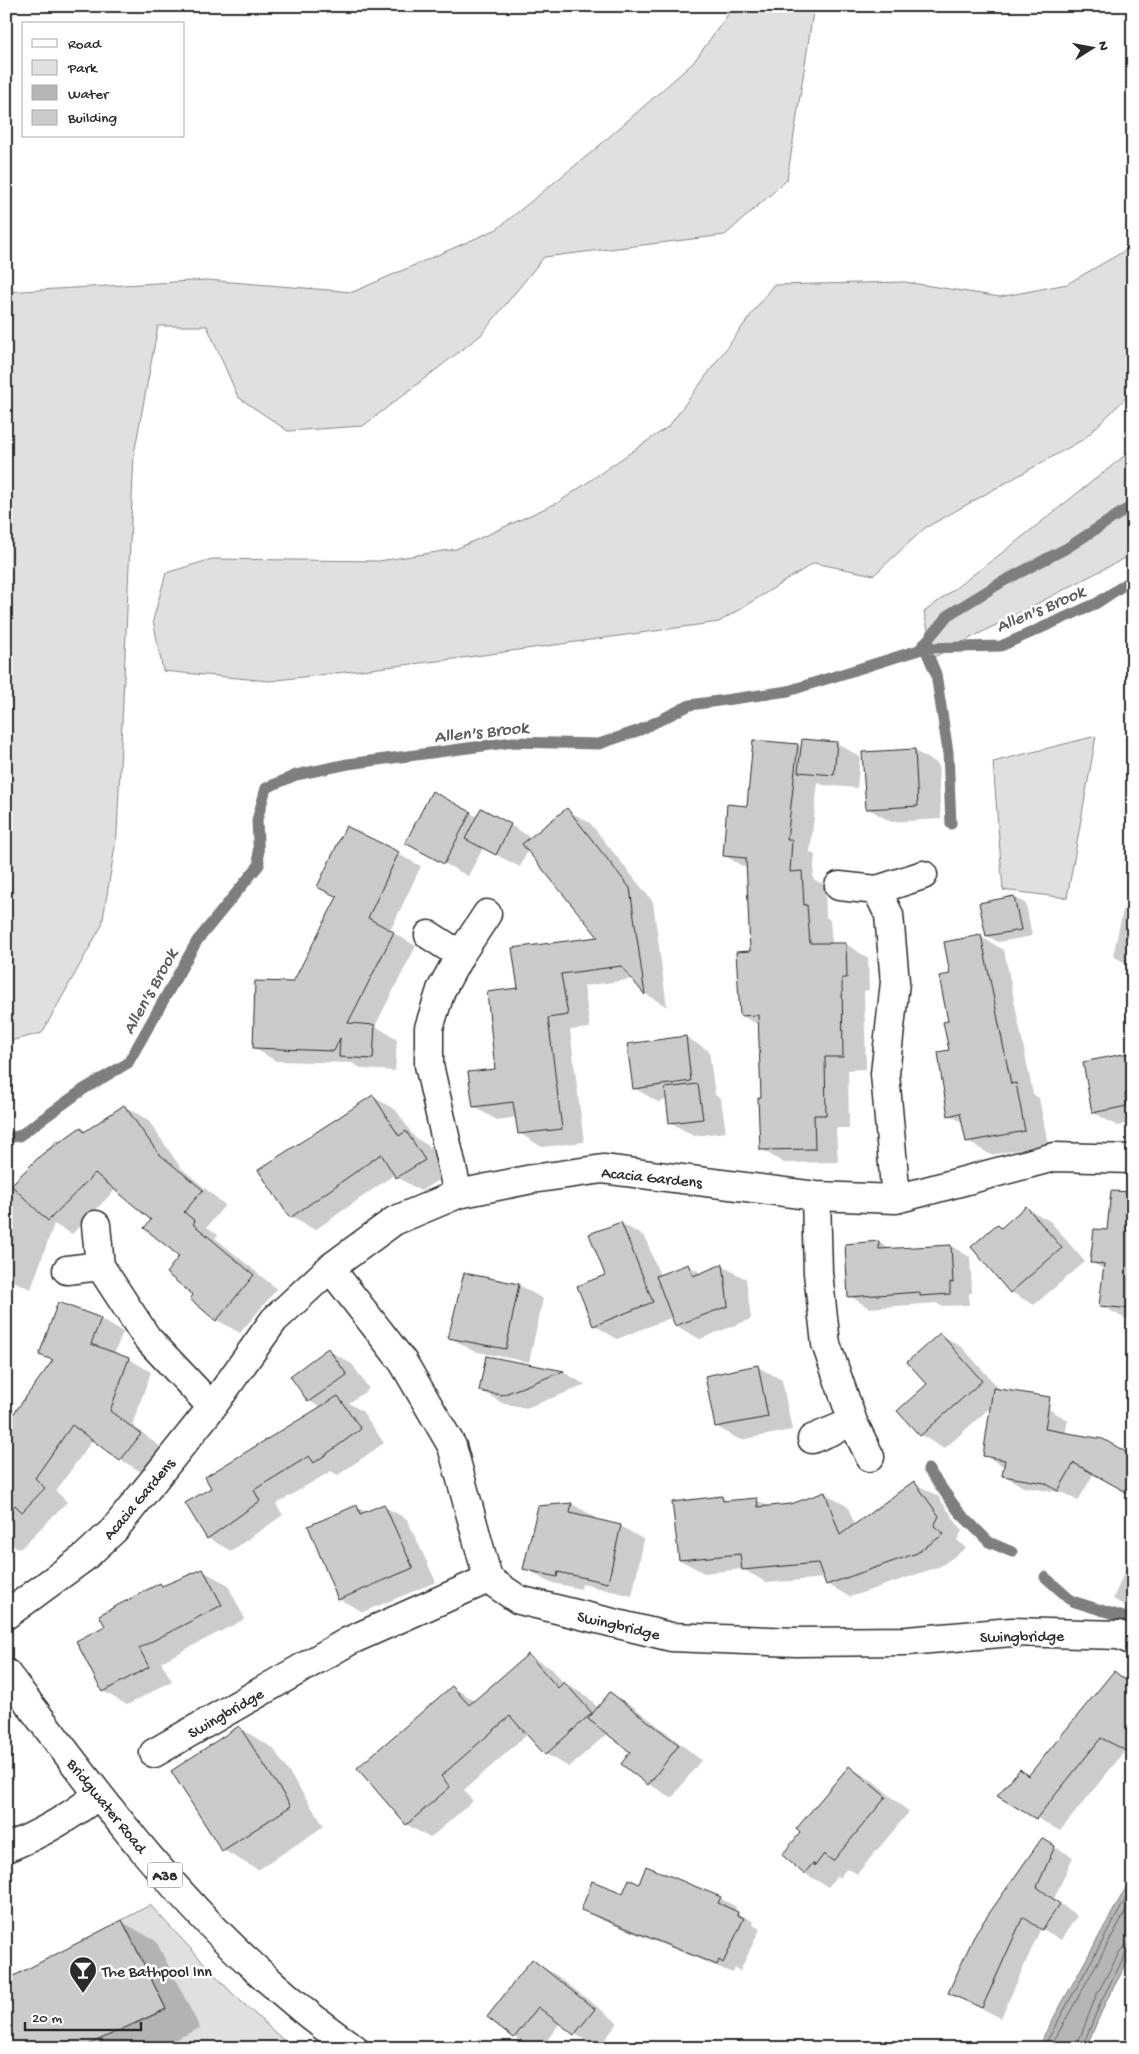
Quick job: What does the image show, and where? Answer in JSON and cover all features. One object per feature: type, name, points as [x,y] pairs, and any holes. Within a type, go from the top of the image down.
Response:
[{"type":"street","points":[[839,886],[877,890],[923,875]]},
{"type":"street","points":[[877,890],[889,916],[895,982],[885,1074],[896,1198]]},
{"type":"street","points":[[458,1194],[429,1064],[429,1028],[441,990],[460,955],[487,914]]},
{"type":"street","points":[[429,935],[460,955]]},
{"type":"street","name":"Acacia Gardens","points":[[6,1614],[85,1557],[114,1530],[212,1407],[274,1320],[330,1268],[394,1221],[458,1194],[532,1179],[603,1169],[816,1196],[896,1198],[1054,1157],[1133,1159]]},
{"type":"street","points":[[816,1196],[818,1273],[826,1344],[853,1422],[870,1457]]},
{"type":"street","points":[[96,1225],[100,1266],[147,1338],[212,1407]]},
{"type":"street","points":[[67,1270],[100,1266]]},
{"type":"street","points":[[330,1268],[403,1362],[452,1446],[488,1579]]},
{"type":"street","points":[[812,1439],[853,1422]]},
{"type":"street","name":"Swingbridge","points":[[154,1753],[349,1641],[488,1579],[519,1600],[671,1637],[796,1642],[908,1641],[1012,1632],[1119,1635],[1133,1641]]},
{"type":"street","name":"Bridgwater Road","points":[[6,1673],[98,1794],[185,1900],[244,1960],[295,2004],[354,2048]]},
{"type":"street","points":[[6,1848],[74,1814],[98,1794]]},
{"type":"green space","points":[[734,6],[814,6],[787,180],[725,235],[544,257],[481,335],[363,426],[288,431],[238,397],[207,326],[158,326],[134,454],[117,834],[102,925],[42,1033],[6,1042],[6,292],[207,280],[353,292],[497,229],[593,151],[693,63]]},
{"type":"green space","points":[[1133,246],[1133,391],[1084,439],[925,528],[874,575],[814,563],[719,622],[454,659],[269,681],[163,671],[153,620],[166,573],[212,559],[379,561],[456,549],[559,502],[669,426],[773,285],[905,282],[1000,297],[1067,284]]},
{"type":"green space","points":[[1133,449],[1133,554],[934,657],[924,612]]},
{"type":"green space","points":[[1096,736],[1067,898],[1003,890],[993,762]]},
{"type":"green space","points":[[150,1905],[232,1993],[292,2048],[39,2048],[134,2022],[135,2024],[166,2009],[122,1920]]},
{"type":"water","points":[[1133,1875],[1133,1952],[1106,2001],[1086,2048],[1037,2048]]},
{"type":"building","points":[[802,739],[837,742],[834,775],[798,772]]},
{"type":"building","points":[[753,740],[798,744],[787,840],[792,840],[790,872],[802,871],[804,905],[807,905],[810,943],[846,943],[847,978],[842,978],[843,1057],[825,1057],[826,1115],[814,1115],[815,1149],[760,1150],[758,1098],[761,1097],[758,1015],[740,1016],[736,952],[750,951],[746,858],[723,856],[727,804],[747,806]]},
{"type":"building","points":[[915,749],[918,806],[866,809],[862,752]]},
{"type":"building","points":[[432,791],[471,812],[444,864],[405,843]]},
{"type":"building","points":[[481,808],[511,824],[496,855],[465,839]]},
{"type":"building","points":[[567,808],[630,888],[645,995],[621,966],[561,974],[568,1015],[548,1018],[562,1129],[518,1134],[513,1102],[473,1107],[468,1072],[495,1069],[487,992],[518,988],[512,948],[598,937],[522,844]]},
{"type":"building","points":[[346,826],[399,852],[368,918],[394,932],[348,1023],[375,1025],[373,1059],[339,1057],[340,1038],[334,1051],[253,1048],[255,981],[293,982],[337,897],[317,887]]},
{"type":"building","points":[[1014,896],[1021,930],[986,936],[979,903]]},
{"type":"building","points":[[981,935],[1011,1084],[1016,1083],[1025,1131],[966,1142],[960,1113],[948,1116],[942,1081],[938,1052],[949,1050],[943,1022],[948,1021],[939,976],[950,974],[944,942]]},
{"type":"building","points":[[686,1036],[691,1081],[633,1089],[627,1044]]},
{"type":"building","points":[[1133,1052],[1133,1092],[1125,1094],[1127,1106],[1092,1113],[1083,1062]]},
{"type":"building","points":[[698,1084],[703,1119],[669,1123],[665,1088]]},
{"type":"building","points":[[373,1095],[399,1136],[406,1131],[425,1160],[396,1178],[381,1154],[290,1218],[258,1170]]},
{"type":"building","points":[[124,1105],[158,1153],[203,1190],[184,1212],[195,1221],[193,1224],[254,1275],[216,1321],[190,1299],[193,1295],[166,1273],[179,1256],[144,1228],[151,1220],[95,1173],[48,1221],[11,1185],[41,1155],[81,1127],[84,1132]]},
{"type":"building","points":[[1111,1191],[1133,1192],[1133,1309],[1099,1306],[1104,1264],[1090,1263],[1094,1229],[1107,1230]]},
{"type":"building","points":[[1026,1206],[1062,1248],[1010,1293],[971,1247],[997,1224],[1001,1228]]},
{"type":"building","points":[[621,1222],[653,1302],[593,1326],[577,1286],[605,1275],[589,1234]]},
{"type":"building","points":[[879,1241],[879,1249],[951,1245],[953,1283],[950,1282],[950,1294],[920,1296],[920,1292],[848,1297],[845,1244]]},
{"type":"building","points":[[688,1264],[693,1276],[723,1264],[728,1306],[675,1326],[656,1276]]},
{"type":"building","points":[[464,1273],[519,1284],[506,1349],[448,1338]]},
{"type":"building","points":[[58,1302],[101,1318],[91,1344],[129,1358],[110,1411],[141,1434],[120,1461],[72,1425],[35,1478],[45,1488],[22,1512],[15,1505],[6,1517],[6,1424],[53,1360],[39,1355]]},
{"type":"building","points":[[940,1333],[982,1381],[920,1436],[897,1411],[927,1384],[907,1362]]},
{"type":"building","points":[[328,1348],[347,1375],[308,1402],[290,1376]]},
{"type":"building","points":[[486,1356],[564,1371],[502,1395],[479,1391]]},
{"type":"building","points":[[758,1365],[768,1417],[715,1427],[705,1376]]},
{"type":"building","points":[[993,1388],[1050,1397],[1045,1429],[1103,1439],[1133,1456],[1133,1496],[1074,1463],[1058,1491],[1045,1483],[1002,1476],[1005,1460],[983,1456]]},
{"type":"building","points":[[338,1396],[361,1429],[314,1463],[309,1456],[254,1490],[260,1501],[207,1539],[185,1503],[211,1488],[205,1477]]},
{"type":"building","points":[[914,1481],[939,1516],[934,1526],[944,1534],[917,1553],[826,1585],[818,1563],[742,1570],[740,1554],[679,1560],[672,1502],[722,1496],[723,1501],[757,1498],[758,1507],[791,1504],[825,1492],[840,1535]]},
{"type":"building","points":[[572,1503],[570,1513],[621,1525],[608,1583],[558,1572],[557,1577],[523,1569],[538,1506]]},
{"type":"building","points":[[384,1504],[413,1568],[338,1600],[308,1526],[357,1505],[360,1514]]},
{"type":"building","points":[[203,1569],[222,1605],[139,1648],[149,1667],[102,1692],[76,1641],[105,1626],[99,1615],[160,1583],[162,1586]]},
{"type":"building","points":[[528,1654],[558,1688],[564,1682],[592,1713],[545,1755],[510,1716],[441,1776],[450,1787],[406,1825],[357,1768],[452,1686],[469,1705]]},
{"type":"building","points":[[1114,1671],[1133,1686],[1133,1754],[1101,1738],[1036,1819],[997,1796],[1020,1769],[1028,1776]]},
{"type":"building","points":[[610,1692],[679,1745],[648,1785],[621,1764],[630,1752],[588,1719]]},
{"type":"building","points":[[239,1726],[291,1806],[222,1851],[171,1771]]},
{"type":"building","points":[[849,1766],[886,1797],[833,1861],[824,1854],[815,1866],[813,1863],[804,1874],[782,1855],[800,1833],[796,1829]]},
{"type":"building","points":[[1042,1838],[1055,1846],[1037,1887],[1060,1904],[1042,1930],[1023,1917],[982,2008],[948,1993],[976,1932]]},
{"type":"building","points":[[646,1866],[721,1897],[718,1903],[738,1912],[737,1915],[744,1918],[723,1963],[719,1960],[717,1965],[581,1910],[592,1881],[623,1893],[629,1879],[639,1884]]},
{"type":"building","name":"The Bathpool Inn","points":[[122,1920],[166,2009],[81,2048],[6,2048],[6,1980]]},
{"type":"building","points":[[532,1959],[595,2009],[574,2035],[538,2007],[514,2038],[487,2017]]},
{"type":"waterway","points":[[920,649],[948,615],[1002,582],[1067,548],[1133,505]]},
{"type":"waterway","name":"Allen's Brook","points":[[6,1138],[19,1136],[84,1089],[128,1063],[197,941],[259,865],[257,820],[266,788],[296,775],[348,764],[513,742],[599,744],[640,730],[690,705],[788,691],[925,648],[1001,646],[1097,603],[1133,579]]},
{"type":"waterway","points":[[925,648],[936,674],[948,752],[951,824]]},
{"type":"waterway","points":[[928,1469],[959,1512],[989,1542],[1012,1552]]},
{"type":"waterway","points":[[1045,1577],[1072,1601],[1133,1620]]},
{"type":"place","name":"The Bathpool Inn","points":[[83,1994]]}]
